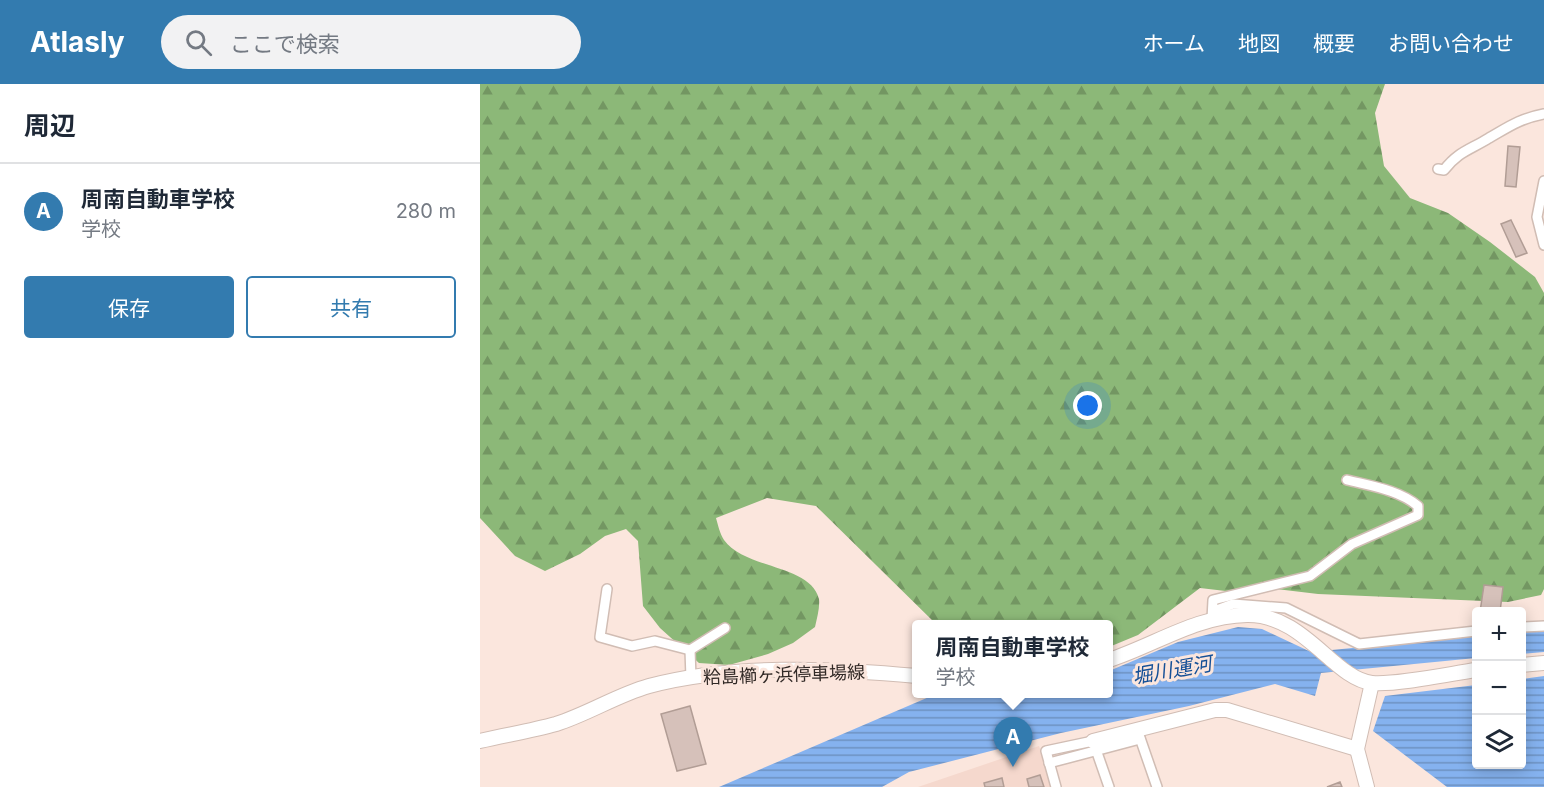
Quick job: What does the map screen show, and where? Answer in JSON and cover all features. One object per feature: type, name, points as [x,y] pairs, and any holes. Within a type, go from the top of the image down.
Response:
[{"type":"main road","points":[[1113,658],[1213,615],[1249,615],[1268,619],[1294,629],[1367,681],[1472,670]]},
{"type":"main road","points":[[1526,665],[1544,663]]},
{"type":"main road","name":"粭島櫛ヶ浜停車場線","points":[[480,741],[557,723],[649,686],[690,678],[724,674],[809,671],[863,671],[912,676]]},
{"type":"main road","points":[[1367,681],[1357,749],[1367,787]]},
{"type":"main road","points":[[1094,745],[1215,710],[1227,710],[1357,749]]},
{"type":"street","points":[[1437,169],[1444,170],[1462,151],[1488,139],[1508,125],[1544,114]]},
{"type":"street","points":[[1544,181],[1537,218],[1544,245]]},
{"type":"street","points":[[1347,480],[1392,492],[1412,501],[1418,507],[1418,515],[1352,544],[1310,576],[1213,600],[1213,615],[1233,604],[1286,608],[1359,644],[1472,631]]},
{"type":"street","points":[[607,589],[600,637],[632,646],[655,641],[690,650],[725,628]]},
{"type":"street","points":[[1526,627],[1544,626]]},
{"type":"street","points":[[690,650],[690,678]]},
{"type":"street","points":[[1138,734],[1157,787]]},
{"type":"street","points":[[1056,787],[1046,751],[1094,745],[1109,787]]},
{"type":"shaded area","points":[[1039,746],[1054,787],[918,787]]},
{"type":"green space","points":[[480,84],[1385,84],[1375,113],[1384,166],[1410,198],[1448,213],[1490,242],[1535,277],[1544,293],[1544,589],[1541,595],[1508,602],[1318,594],[1259,587],[1234,592],[1200,588],[1138,635],[1113,645],[1113,620],[932,620],[816,506],[767,498],[716,518],[720,532],[734,550],[791,573],[803,579],[813,588],[819,599],[815,627],[793,643],[768,654],[729,665],[699,663],[660,628],[643,606],[638,541],[626,529],[605,536],[580,554],[545,571],[515,556],[480,518]]},
{"type":"water","name":"堀川運河","points":[[1238,627],[1262,629],[1311,652],[1472,636],[1472,658],[1321,673],[1315,696],[1275,684],[1189,706],[1061,733],[909,772],[882,787],[719,787],[927,698],[1113,698],[1113,669],[1178,642]]},
{"type":"water","points":[[1544,630],[1544,652],[1526,654],[1526,632]]},
{"type":"water","points":[[1544,676],[1544,787],[1447,787],[1373,731],[1385,696],[1472,685],[1472,769],[1526,769],[1526,678]]},
{"type":"building","points":[[1508,146],[1520,147],[1516,187],[1505,186]]},
{"type":"building","points":[[1511,220],[1527,253],[1516,257],[1501,224]]},
{"type":"building","points":[[1484,585],[1503,587],[1501,607],[1481,607]]},
{"type":"building","points":[[690,706],[706,764],[677,771],[661,714]]},
{"type":"building","points":[[1040,775],[1044,787],[1029,787],[1027,779]]},
{"type":"building","points":[[1002,778],[1004,787],[985,787],[984,783]]},
{"type":"building","points":[[1340,782],[1342,787],[1327,787]]},
{"type":"place","name":"周南自動車学校","points":[[1013,767]]}]
